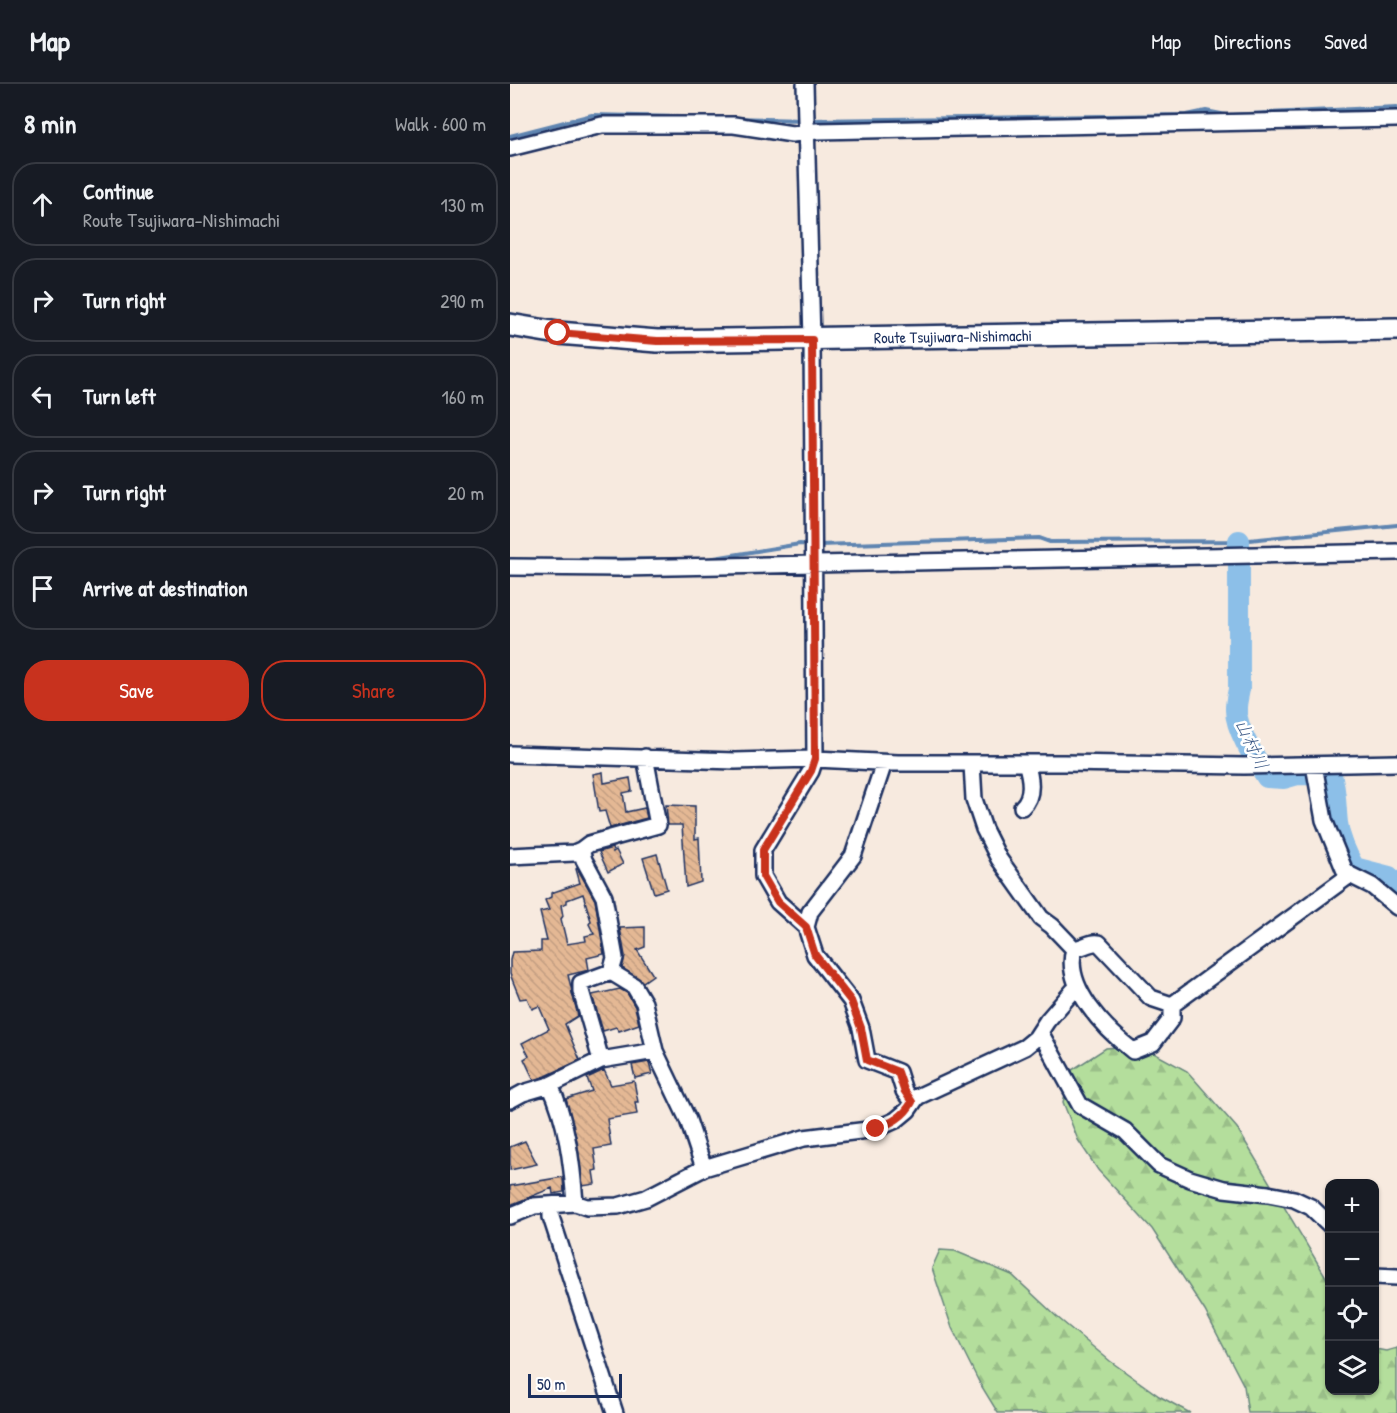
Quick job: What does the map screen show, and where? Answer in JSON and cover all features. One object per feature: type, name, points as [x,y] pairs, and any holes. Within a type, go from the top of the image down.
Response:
[{"type":"main road","name":"Route Tsujiwara-Nishimachi","points":[[510,325],[558,333],[657,341],[1397,329]]},
{"type":"street","points":[[805,84],[812,340],[815,759],[811,771],[763,850],[763,876],[778,902],[806,927],[815,955],[851,1001],[861,1028],[867,1060],[898,1072],[904,1090],[912,1102]]},
{"type":"street","points":[[510,148],[602,125],[734,125],[792,134],[829,131],[1397,119]]},
{"type":"street","points":[[510,567],[622,568],[1397,552]]},
{"type":"street","points":[[510,754],[735,761],[815,759],[884,763],[972,764],[1244,766],[1397,764]]},
{"type":"street","points":[[510,856],[574,853],[589,844],[658,825],[645,757]]},
{"type":"street","points":[[806,927],[810,912],[853,856],[884,763]]},
{"type":"street","points":[[1022,807],[1029,801],[1030,793],[1026,763]]},
{"type":"street","points":[[972,764],[974,799],[984,829],[999,859],[1041,918],[1074,949]]},
{"type":"street","points":[[1314,765],[1324,820],[1344,869],[1350,875],[1372,886],[1397,907]]},
{"type":"street","points":[[581,850],[604,897],[615,958],[611,972]]},
{"type":"street","points":[[1172,1005],[1350,875]]},
{"type":"street","points":[[1074,949],[1095,942],[1100,943],[1151,998],[1172,1005]]},
{"type":"street","points":[[1074,949],[1071,959],[1078,988],[1088,1005],[1133,1051],[1153,1043],[1172,1018],[1172,1005]]},
{"type":"street","points":[[611,972],[634,986],[644,1003],[655,1051],[688,1120],[704,1168]]},
{"type":"street","points":[[601,1060],[581,991],[581,983],[611,972]]},
{"type":"street","points":[[510,1215],[534,1206],[575,1203],[587,1207],[618,1206],[646,1198],[704,1168],[804,1138],[876,1129],[896,1120],[908,1110],[917,1097],[1025,1047],[1078,988]]},
{"type":"street","points":[[1040,1032],[1080,1105],[1125,1131],[1159,1165],[1190,1179],[1224,1189],[1294,1199],[1311,1207],[1325,1221]]},
{"type":"street","points":[[510,1100],[523,1093],[550,1085],[601,1060],[655,1051]]},
{"type":"street","points":[[550,1085],[559,1102],[565,1130],[575,1203]]},
{"type":"street","points":[[551,1205],[551,1217],[615,1413]]},
{"type":"street","points":[[1379,1276],[1397,1277]]},
{"type":"green space","points":[[1139,1045],[1187,1071],[1237,1128],[1325,1275],[1325,1395],[1379,1395],[1379,1350],[1386,1351],[1397,1348],[1397,1413],[1248,1413],[1244,1386],[1205,1311],[1152,1229],[1098,1170],[1078,1140],[1063,1102],[1072,1070],[1106,1048]]},
{"type":"green space","points":[[940,1250],[955,1251],[1012,1275],[1057,1317],[1110,1361],[1159,1396],[1190,1413],[998,1413],[979,1382],[952,1328],[932,1268]]},
{"type":"building","points":[[603,772],[604,783],[630,778],[632,791],[623,793],[626,812],[645,808],[647,818],[610,828],[605,811],[599,812],[593,774]]},
{"type":"building","points":[[666,805],[695,806],[695,839],[699,838],[701,882],[686,887],[682,825],[668,825]]},
{"type":"building","points":[[612,848],[613,852],[616,850],[623,864],[608,872],[599,852]]},
{"type":"building","points":[[657,854],[667,889],[654,893],[643,858]]},
{"type":"building","points":[[576,869],[595,900],[604,954],[587,958],[589,970],[568,975],[578,1016],[565,1024],[580,1060],[534,1080],[524,1059],[529,1056],[522,1043],[549,1029],[539,1006],[532,1009],[527,998],[520,999],[510,974],[510,960],[512,952],[541,951],[541,941],[547,941],[540,912],[549,910],[545,900],[551,897],[551,893],[580,883]],"holes":[[[583,894],[591,921],[589,924],[594,934],[585,936],[586,941],[567,944],[561,919],[563,916],[561,905]]]},
{"type":"building","points":[[645,927],[645,947],[637,950],[653,975],[643,982],[622,968],[625,956],[620,928]]},
{"type":"building","points":[[620,989],[627,993],[635,1007],[639,1024],[619,1031],[616,1027],[603,1031],[592,995]]},
{"type":"building","points":[[649,1062],[652,1074],[635,1078],[632,1065]]},
{"type":"building","points":[[604,1070],[611,1085],[634,1081],[638,1102],[635,1102],[637,1114],[607,1119],[611,1146],[594,1149],[597,1170],[593,1171],[595,1184],[583,1186],[577,1141],[566,1099],[592,1091],[587,1078]]},
{"type":"building","points":[[525,1141],[537,1164],[510,1170],[510,1147]]},
{"type":"building","points":[[563,1177],[564,1192],[553,1194],[552,1188],[510,1205],[510,1186]]},
{"type":"waterway","points":[[811,120],[1187,115],[1206,111],[1226,115],[1397,107]]},
{"type":"waterway","points":[[510,136],[592,115],[725,118]]},
{"type":"waterway","points":[[733,118],[803,120]]},
{"type":"waterway","points":[[819,545],[1039,538],[1050,542],[1239,541],[1397,525]]},
{"type":"waterway","name":"山村川","points":[[1239,541],[1239,689],[1236,708],[1242,735],[1267,777],[1284,778],[1298,774],[1331,775],[1339,835],[1354,868],[1389,877],[1397,885]]},
{"type":"waterway","points":[[514,560],[708,559],[800,544],[811,545]]},
{"type":"route","points":[[558,333],[657,341],[812,340],[815,759],[811,771],[763,850],[762,865],[763,876],[778,902],[806,927],[815,955],[851,1001],[861,1028],[867,1060],[898,1072],[904,1090],[912,1102],[908,1110],[896,1120],[876,1129]]}]
